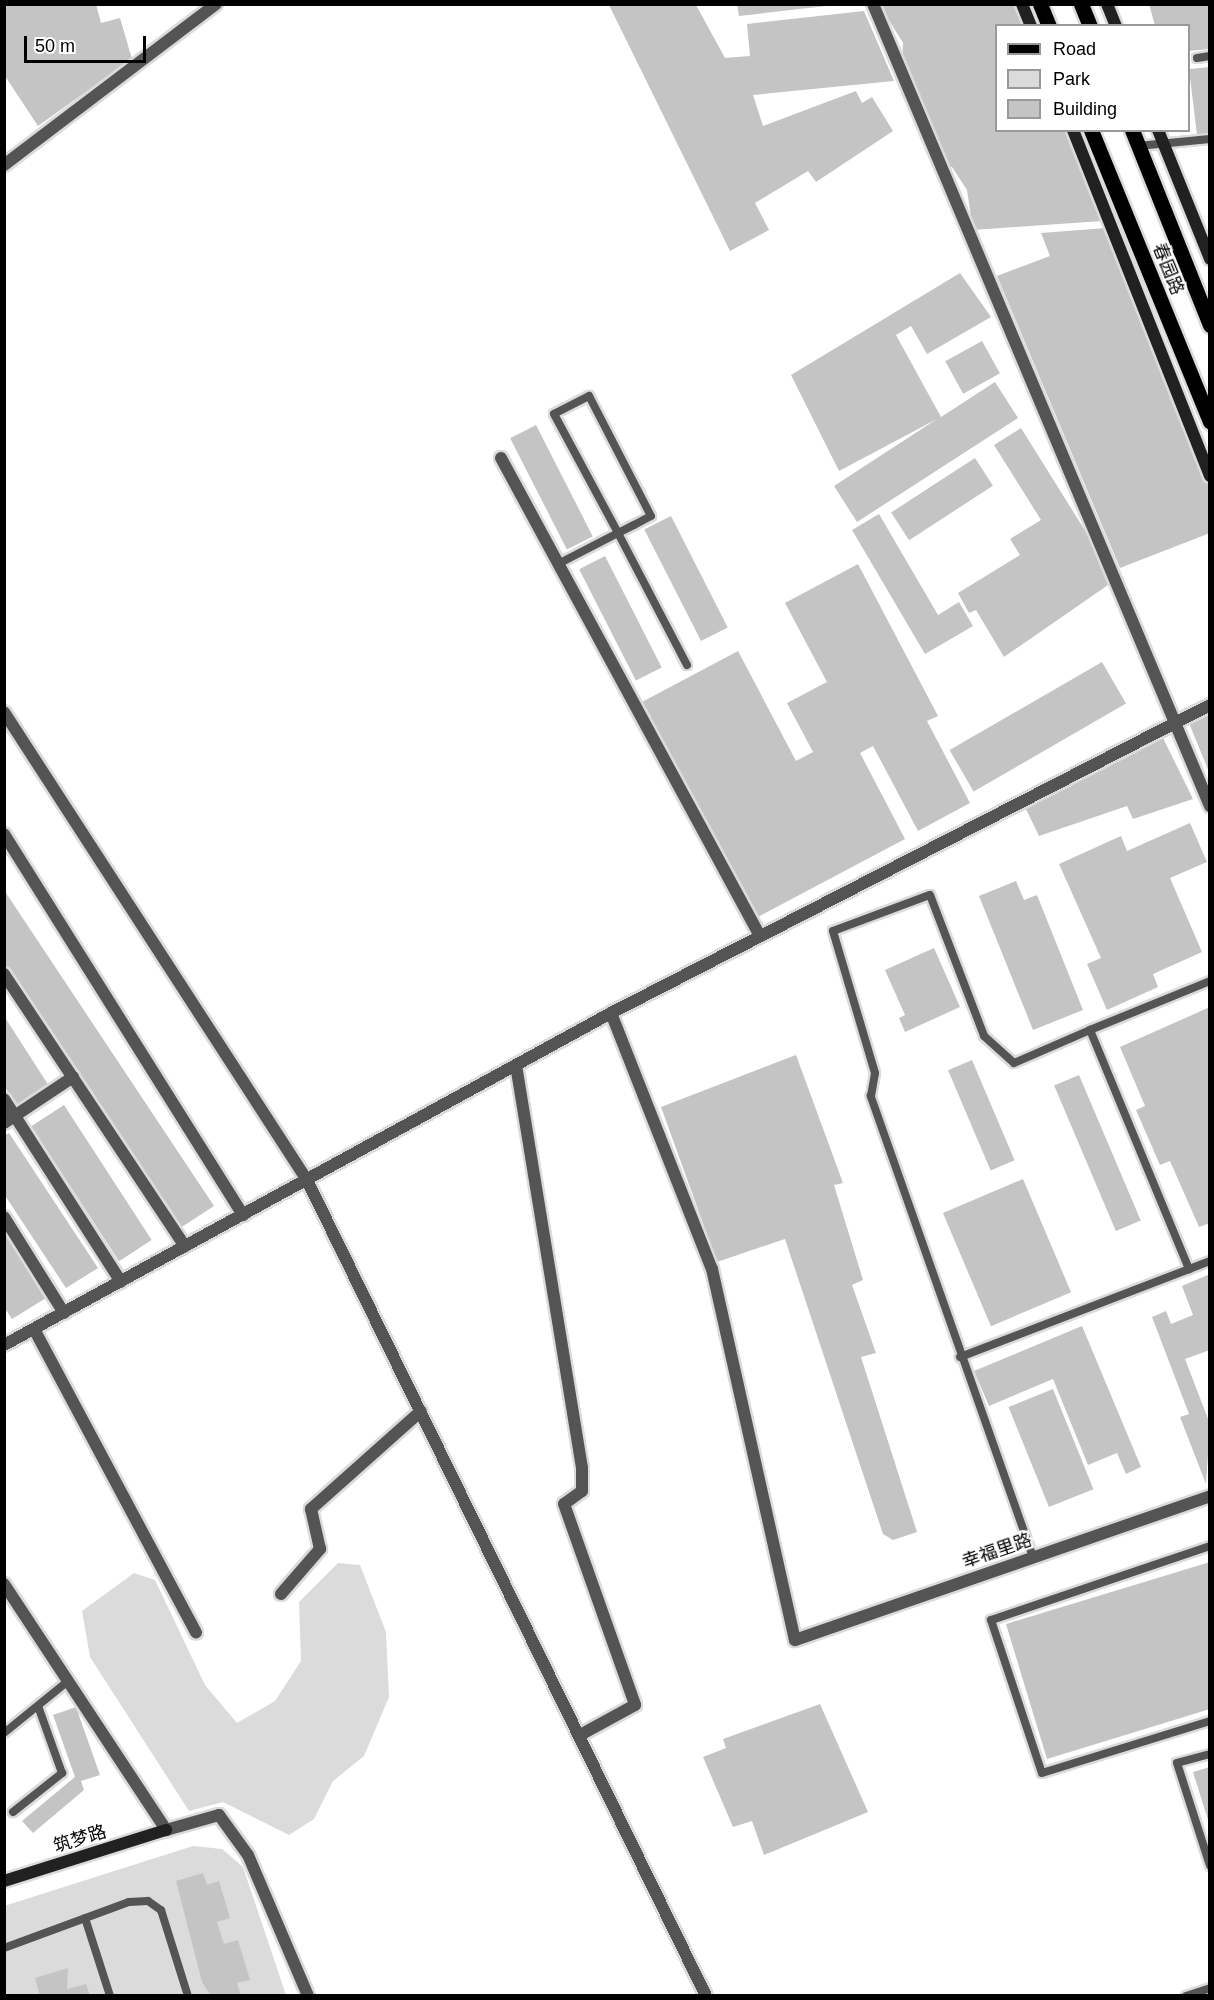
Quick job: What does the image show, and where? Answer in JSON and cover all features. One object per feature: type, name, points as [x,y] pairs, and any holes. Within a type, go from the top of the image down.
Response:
[{"type":"main road","points":[[1040,4],[1048,24]]},
{"type":"main road","points":[[1081,4],[1089,24]]},
{"type":"main road","name":"春园路","points":[[1092,132],[1209,422]]},
{"type":"main road","name":"春园路","points":[[1133,132],[1209,325]]},
{"type":"street","points":[[4,165],[216,4]]},
{"type":"street","points":[[873,4],[1209,806]]},
{"type":"street","points":[[1022,4],[1030,24]]},
{"type":"street","points":[[1107,4],[1115,24]]},
{"type":"street","points":[[1074,132],[1209,476]]},
{"type":"street","points":[[1159,132],[1209,259]]},
{"type":"street","points":[[501,458],[760,936]]},
{"type":"street","points":[[4,1345],[611,1013],[1209,705]]},
{"type":"street","points":[[4,712],[307,1180],[706,1995]]},
{"type":"street","points":[[4,834],[243,1215]]},
{"type":"street","points":[[4,974],[185,1246]]},
{"type":"street","name":"幸福里路","points":[[611,1013],[712,1269],[795,1640],[1209,1496]]},
{"type":"street","points":[[516,1065],[582,1468],[582,1491],[564,1504],[635,1705],[580,1735]]},
{"type":"street","points":[[10,1119],[73,1077]]},
{"type":"street","points":[[4,1099],[10,1119],[121,1282]]},
{"type":"street","points":[[4,1217],[64,1313]]},
{"type":"street","points":[[34,1329],[196,1633]]},
{"type":"street","points":[[281,1594],[320,1549],[311,1509],[421,1411]]},
{"type":"street","points":[[4,1584],[166,1830],[219,1815],[248,1855],[308,1995]]},
{"type":"street","name":"筑梦路","points":[[4,1881],[166,1830]]},
{"type":"lane","points":[[1197,58],[1209,56]]},
{"type":"lane","points":[[1138,146],[1209,139]]},
{"type":"lane","points":[[558,564],[618,534],[651,516],[589,396],[554,414],[618,534],[687,665]]},
{"type":"lane","points":[[1033,1557],[960,1357],[872,1096],[875,1073],[833,931],[930,895],[984,1036],[1014,1062],[1209,981]]},
{"type":"lane","points":[[1090,1030],[1189,1269]]},
{"type":"lane","points":[[960,1357],[1209,1261]]},
{"type":"lane","points":[[1209,1546],[991,1620],[1042,1773],[1209,1721]]},
{"type":"lane","points":[[4,1733],[68,1682]]},
{"type":"lane","points":[[13,1812],[62,1773],[38,1706]]},
{"type":"lane","points":[[1209,1754],[1178,1763],[1209,1866]]},
{"type":"lane","points":[[5,1946],[129,1902],[148,1901],[161,1910],[188,1995]]},
{"type":"lane","points":[[85,1918],[110,1995]]},
{"type":"lane","points":[[1186,1995],[1209,1988]]},
{"type":"green space","points":[[338,1563],[360,1565],[386,1632],[389,1697],[364,1756],[333,1781],[314,1819],[289,1835],[223,1802],[189,1811],[90,1657],[82,1611],[134,1573],[155,1580],[205,1685],[237,1723],[275,1701],[301,1661],[299,1602]]},
{"type":"green space","points":[[193,1846],[222,1849],[243,1867],[286,1995],[5,1995],[4,1906]]},
{"type":"building","points":[[5,4],[96,4],[101,23],[120,18],[132,59],[38,126],[5,76]]},
{"type":"building","points":[[737,4],[826,4],[826,6],[739,16]]},
{"type":"building","points":[[879,4],[1013,4],[1021,24],[995,24],[995,132],[1066,132],[1102,221],[973,230],[967,190],[952,167],[947,167],[902,65],[903,43]]},
{"type":"building","points":[[1149,4],[1210,4],[1210,49],[1190,51],[1190,24],[1154,24]]},
{"type":"building","points":[[609,5],[696,5],[725,58],[750,56],[747,24],[864,11],[894,81],[753,95],[763,126],[856,91],[862,103],[872,97],[893,131],[816,182],[808,171],[755,203],[769,230],[730,251]]},
{"type":"building","points":[[1210,67],[1210,134],[1197,135],[1190,69]]},
{"type":"building","points":[[1106,228],[1210,488],[1210,533],[1120,568],[997,276],[1050,256],[1041,233]]},
{"type":"building","points":[[960,273],[991,317],[927,354],[911,326],[896,335],[941,417],[995,382],[1018,418],[857,522],[834,486],[937,419],[839,471],[791,375]]},
{"type":"building","points":[[982,341],[1000,373],[963,394],[945,361]]},
{"type":"building","points":[[536,425],[593,536],[567,550],[510,438]]},
{"type":"building","points":[[1021,428],[1089,537],[1108,585],[1004,657],[976,610],[969,613],[958,593],[1020,555],[1010,539],[1041,520],[994,445]]},
{"type":"building","points":[[975,458],[993,486],[909,540],[891,512]]},
{"type":"building","points":[[879,514],[938,615],[959,602],[973,626],[925,654],[852,530]]},
{"type":"building","points":[[671,516],[728,627],[701,641],[644,530]]},
{"type":"building","points":[[605,556],[662,667],[636,681],[579,569]]},
{"type":"building","points":[[858,564],[938,716],[927,721],[970,803],[918,831],[873,746],[860,753],[905,839],[754,919],[640,703],[738,651],[796,761],[813,752],[787,703],[827,682],[785,603]]},
{"type":"building","points":[[1102,662],[1126,704],[974,792],[950,750]]},
{"type":"building","points":[[1210,713],[1210,771],[1209,772],[1189,723]]},
{"type":"building","points":[[1162,736],[1193,799],[1133,819],[1127,806],[1039,836],[1025,807]]},
{"type":"building","points":[[1190,823],[1207,862],[1170,878],[1202,952],[1153,974],[1158,987],[1107,1010],[1087,964],[1101,958],[1059,864],[1121,836],[1127,851]]},
{"type":"building","points":[[1016,881],[1024,900],[1037,895],[1083,1010],[1033,1030],[979,896]]},
{"type":"building","points":[[4,890],[214,1206],[177,1230],[4,963]]},
{"type":"building","points":[[934,948],[960,1007],[905,1032],[899,1018],[905,1015],[885,970]]},
{"type":"building","points":[[1210,1007],[1210,1223],[1199,1227],[1170,1161],[1160,1165],[1136,1110],[1145,1106],[1120,1047]]},
{"type":"building","points":[[4,1016],[49,1086],[18,1106],[4,1086]]},
{"type":"building","points":[[796,1055],[843,1183],[834,1185],[863,1280],[852,1285],[876,1353],[861,1357],[917,1532],[893,1540],[883,1534],[785,1239],[717,1262],[661,1107]]},
{"type":"building","points":[[972,1060],[1015,1160],[991,1170],[948,1070]]},
{"type":"building","points":[[1079,1075],[1141,1220],[1116,1231],[1054,1086]]},
{"type":"building","points":[[64,1105],[152,1240],[119,1261],[31,1126]]},
{"type":"building","points":[[9,1133],[98,1268],[66,1288],[4,1194],[4,1136]]},
{"type":"building","points":[[1023,1179],[1071,1292],[991,1326],[943,1213]]},
{"type":"building","points":[[4,1232],[46,1298],[12,1319],[4,1307]]},
{"type":"building","points":[[1210,1274],[1210,1350],[1185,1359],[1210,1424],[1206,1484],[1180,1417],[1189,1414],[1152,1317],[1166,1311],[1171,1324],[1193,1315],[1182,1286]]},
{"type":"building","points":[[1082,1326],[1141,1467],[1126,1474],[1117,1453],[1088,1465],[1053,1379],[989,1406],[974,1371]]},
{"type":"building","points":[[1053,1389],[1093,1489],[1049,1507],[1008,1407]]},
{"type":"building","points":[[1210,1562],[1210,1709],[1047,1759],[1006,1624]]},
{"type":"building","points":[[820,1704],[868,1812],[764,1855],[752,1821],[733,1827],[703,1757],[726,1748],[723,1739]]},
{"type":"building","points":[[76,1707],[100,1775],[81,1781],[84,1790],[33,1833],[22,1821],[75,1777],[53,1715]]},
{"type":"building","points":[[1210,1767],[1210,1823],[1209,1823],[1193,1772]]},
{"type":"building","points":[[203,1873],[207,1885],[219,1881],[230,1918],[217,1922],[224,1944],[238,1940],[250,1980],[237,1983],[241,1996],[211,1996],[202,1982],[176,1881]]},
{"type":"building","points":[[68,1968],[67,1989],[86,1984],[90,1996],[40,1996],[35,1978]]}]
